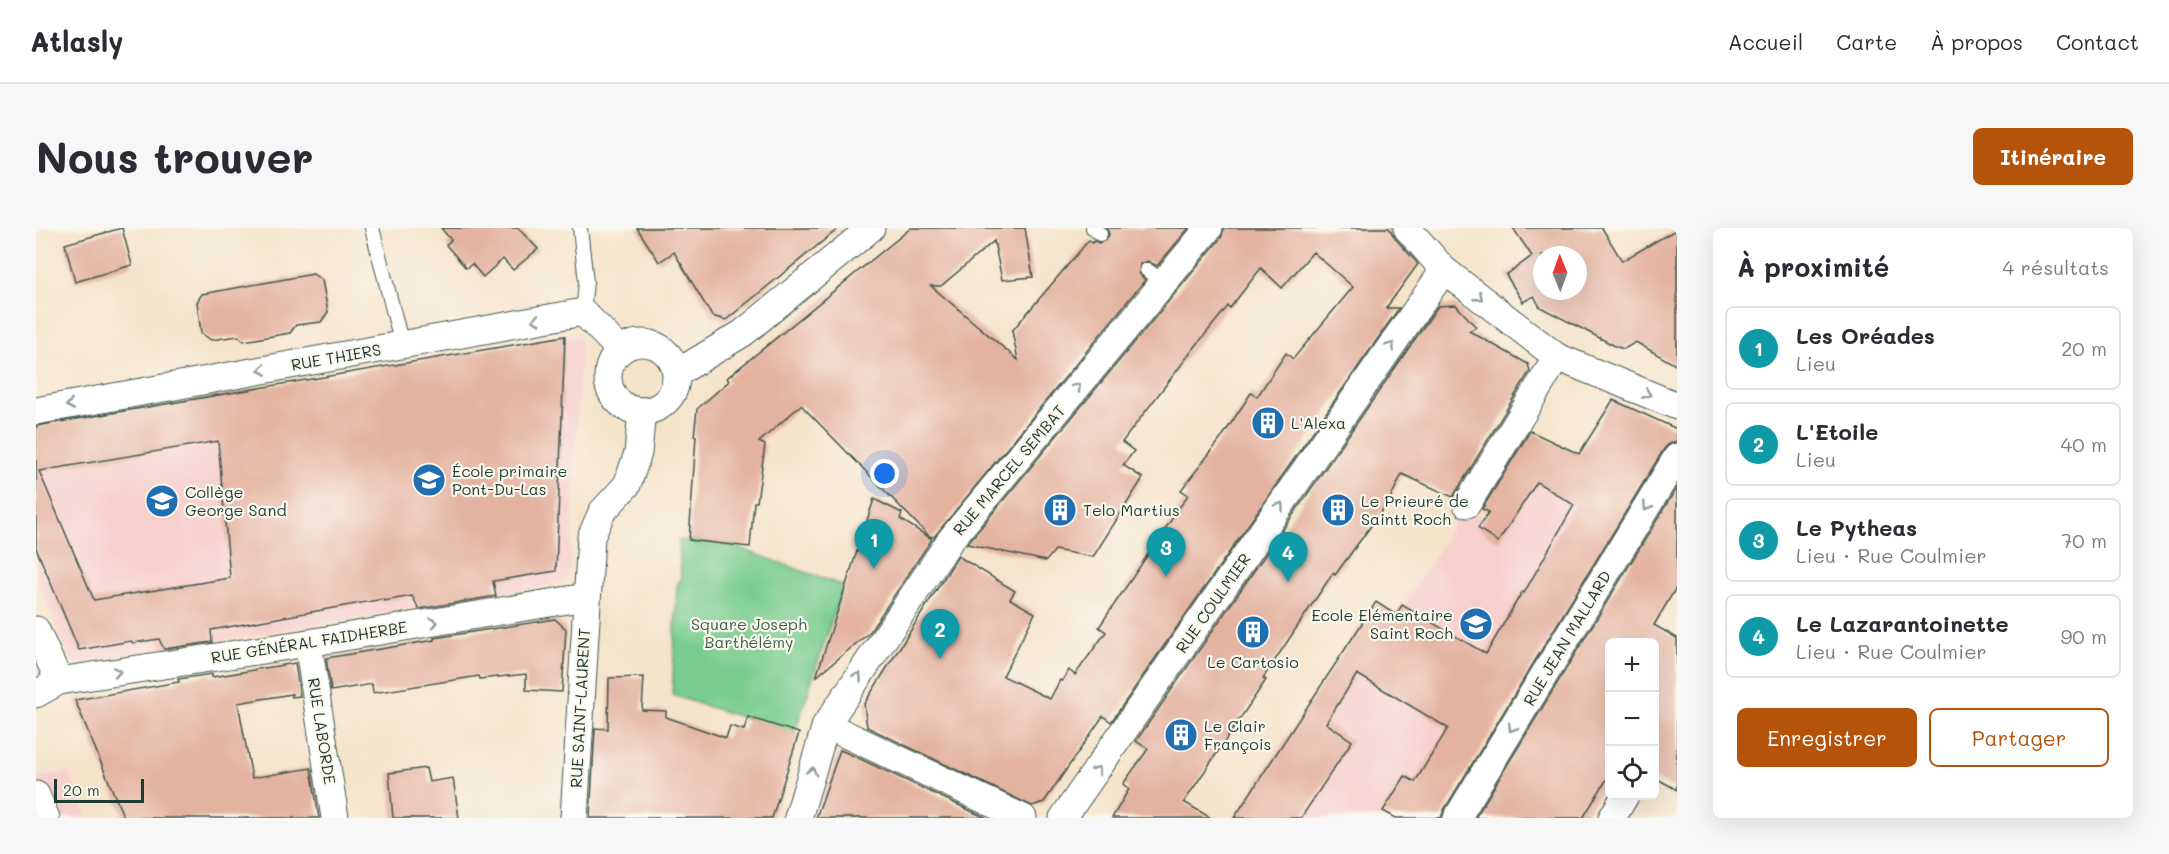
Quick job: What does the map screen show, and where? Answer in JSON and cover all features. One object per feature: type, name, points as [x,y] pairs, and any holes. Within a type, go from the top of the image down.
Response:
[{"type":"street","points":[[677,373],[742,333],[871,228]]},
{"type":"street","name":"RUE MARCEL SEMBAT","points":[[798,818],[826,725],[951,539],[1155,277],[1209,228]]},
{"type":"street","points":[[1407,228],[1444,270],[1557,357],[1677,406]]},
{"type":"street","name":"RUE COULMIER","points":[[1063,818],[1444,270]]},
{"type":"street","name":"RUE THIERS","points":[[36,411],[583,312]]},
{"type":"street","points":[[583,312],[620,350]]},
{"type":"street","points":[[641,342],[660,346],[669,354],[677,373],[673,392],[660,407],[642,411],[632,410],[616,400],[608,385],[609,364],[620,350],[641,342]]},
{"type":"street","points":[[1467,504],[1557,357]]},
{"type":"street","name":"RUE SAINT-LAURENT","points":[[574,818],[591,537],[602,512],[627,485],[638,453],[642,411]]},
{"type":"street","name":"RUE JEAN MALLARD","points":[[1457,818],[1677,457]]},
{"type":"street","name":"RUE GÉNÉRAL FAIDHERBE","points":[[36,694],[59,681],[586,597]]},
{"type":"street","points":[[36,630],[59,681]]},
{"type":"street","name":"RUE LABORDE","points":[[308,643],[335,818]]},
{"type":"street","points":[[826,725],[1023,818]]},
{"type":"street","points":[[36,795],[46,818]]},
{"type":"street","points":[[1612,818],[1622,800]]},
{"type":"lane","points":[[372,228],[402,345]]},
{"type":"lane","points":[[580,228],[586,282],[583,312]]},
{"type":"shaded area","points":[[565,336],[581,338],[570,573],[561,584],[73,665],[36,576],[36,425]]},
{"type":"shaded area","name":"Ecole Elémentaire Saint Roch","points":[[1532,443],[1580,475],[1573,512],[1615,533],[1608,544],[1610,546],[1572,601],[1564,616],[1566,618],[1525,678],[1528,680],[1500,719],[1442,818],[1264,818],[1430,564],[1463,508],[1483,519]]},
{"type":"shaded area","points":[[69,772],[88,818],[36,818],[36,778]]},
{"type":"green space","name":"Square Joseph Barthélémy","points":[[679,540],[734,546],[843,586],[794,734],[672,695],[677,586],[681,578]]},
{"type":"building","points":[[122,228],[132,265],[75,282],[65,244]]},
{"type":"building","points":[[441,228],[518,228],[538,249],[513,270],[503,259],[483,277],[472,264],[466,268],[446,245],[451,240]]},
{"type":"building","points":[[637,228],[839,228],[726,320],[712,316],[674,252],[659,262]]},
{"type":"building","points":[[911,228],[1025,228],[1033,277],[1002,280],[994,241],[941,286],[931,286],[1018,360],[1012,331],[1089,240],[1092,243],[1094,241],[1099,243],[1106,240],[1109,235],[1107,228],[1189,228],[1157,266],[1148,261],[1140,264],[1139,273],[1145,280],[934,537],[929,536],[801,405],[759,442],[765,445],[757,502],[754,502],[750,547],[689,540],[697,409],[729,381],[727,378]]},
{"type":"building","points":[[1224,228],[1389,228],[1418,264],[1386,308],[1399,308],[1111,722],[1103,716],[1044,802],[1032,806],[867,727],[864,704],[958,556],[1015,591],[1010,599],[1035,613],[1003,676],[1050,699],[1060,680],[1062,681],[1069,670],[1075,675],[1106,632],[1099,627],[1188,495],[1181,490],[1220,440],[1251,393],[1257,397],[1286,353],[1293,359],[1353,287],[1313,252],[1282,288],[1261,268],[1230,308],[1228,306],[1195,347],[1122,442],[1134,451],[1123,465],[1143,478],[1093,557],[1055,550],[1046,561],[967,544],[1221,238]]},
{"type":"building","points":[[1513,228],[1602,228],[1622,261],[1677,229],[1677,366],[1636,342],[1624,349],[1617,347],[1540,307],[1536,300],[1587,300],[1587,246],[1533,246],[1533,297],[1523,302],[1506,275],[1532,256]]},
{"type":"building","points":[[313,274],[322,280],[328,312],[321,322],[296,325],[290,333],[244,341],[238,336],[211,340],[201,333],[197,302],[202,294]]},
{"type":"building","points":[[1456,305],[1476,327],[1469,331],[1528,364],[1530,371],[1453,497],[1402,474],[1389,501],[1335,575],[1333,573],[1263,678],[1266,680],[1184,802],[1211,818],[1112,818],[1129,789],[1123,784],[1148,749],[1136,741],[1438,306]]},
{"type":"building","name":"École primaire Pont-Du-Las","points":[[565,336],[556,571],[493,581],[496,596],[419,609],[412,596],[384,601],[383,599],[211,630],[212,642],[164,649],[159,639],[133,643],[131,641],[79,650],[36,548],[36,426]],"holes":[[[218,441],[230,578],[94,600],[39,471]]]},
{"type":"building","points":[[1613,400],[1677,429],[1677,441],[1664,449],[1441,818],[1396,818],[1383,811],[1405,776],[1415,782],[1448,728],[1357,674],[1326,723],[1352,741],[1301,818],[1234,818],[1376,602],[1396,615],[1402,605],[1486,654],[1574,505],[1537,482],[1498,542],[1478,528],[1489,512],[1482,509],[1530,431],[1579,454]]},
{"type":"building","points":[[1677,487],[1677,586],[1654,625],[1677,638],[1677,790],[1659,780],[1659,638],[1605,638],[1605,782],[1583,818],[1475,818]]},
{"type":"building","points":[[874,499],[902,513],[900,519],[932,539],[869,633],[816,677]]},
{"type":"building","points":[[555,619],[566,629],[562,692],[526,690],[526,674],[480,679],[479,676],[373,693],[372,684],[331,691],[326,658]]},
{"type":"building","points":[[295,663],[300,696],[292,697],[292,694],[238,703],[252,778],[311,768],[319,818],[124,818],[75,700],[179,682],[178,679],[212,674],[212,677]]},
{"type":"building","points":[[644,677],[642,710],[666,711],[666,717],[726,738],[730,726],[744,730],[748,717],[799,733],[772,818],[590,818],[595,728],[608,729],[609,678]]},
{"type":"building","points":[[840,750],[854,756],[986,818],[816,818]]},
{"type":"building","points":[[426,768],[429,782],[453,778],[459,818],[393,818],[389,773]]},
{"type":"place","name":"L'Alexa","points":[[1268,423]]},
{"type":"place","name":"École primaire Pont-Du-Las","points":[[429,480]]},
{"type":"place","name":"Collège George Sand","points":[[162,501]]},
{"type":"place","name":"Telo Martius","points":[[1060,510]]},
{"type":"place","name":"Le Prieuré de Saintt Roch","points":[[1338,510]]},
{"type":"place","name":"Les Oréades","points":[[874,569]]},
{"type":"place","name":"Le Pytheas","points":[[1166,577]]},
{"type":"place","name":"Le Lazarantoinette","points":[[1288,582]]},
{"type":"place","name":"Ecole Elémentaire Saint Roch","points":[[1476,624]]},
{"type":"place","name":"Le Cartosio","points":[[1253,632]]},
{"type":"place","name":"L'Etoile","points":[[940,659]]},
{"type":"place","name":"Le Clair François","points":[[1181,735]]}]
